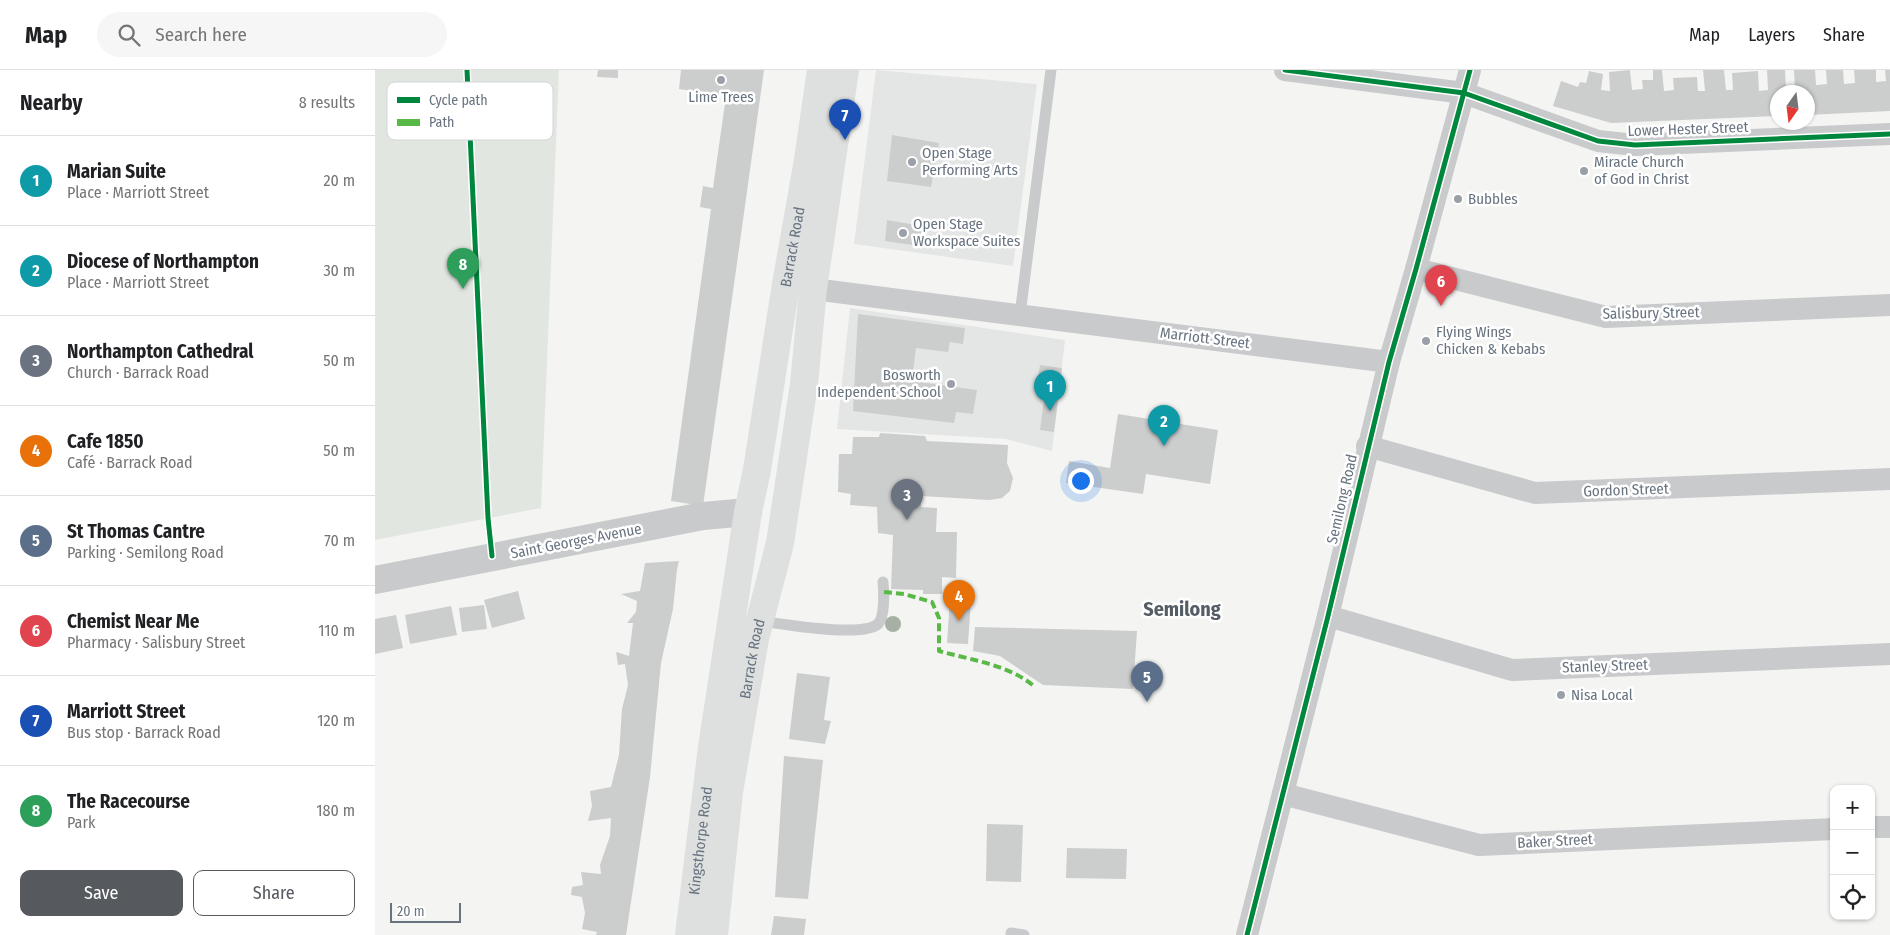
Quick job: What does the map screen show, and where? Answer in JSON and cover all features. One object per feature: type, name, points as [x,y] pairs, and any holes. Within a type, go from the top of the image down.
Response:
[{"type":"highway","name":"Barrack Road","points":[[712,747],[748,512],[757,470],[821,70]]},
{"type":"highway","name":"Barrack Road","points":[[713,935],[729,792],[760,621],[780,543],[804,384],[813,289],[845,70]]},
{"type":"highway","points":[[748,512],[763,502],[774,478],[787,400],[804,384]]},
{"type":"highway","name":"Kingsthorpe Road","points":[[689,935],[712,747]]},
{"type":"street","name":"Lower Hester Street","points":[[1285,70],[1464,93],[1598,140],[1635,145],[1890,134]]},
{"type":"street","name":"Semilong Road","points":[[1247,935],[1328,616],[1367,446],[1470,70]]},
{"type":"street","name":"Salisbury Street","points":[[1417,269],[1606,317],[1890,305]]},
{"type":"street","name":"Marriott Street","points":[[813,289],[1389,362]]},
{"type":"street","name":"Gordon Street","points":[[1367,446],[1535,493],[1890,479]]},
{"type":"street","name":"Saint Georges Avenue","points":[[375,580],[703,516],[748,512]]},
{"type":"street","name":"Stanley Street","points":[[1328,616],[1513,670],[1890,654]]},
{"type":"street","name":"Baker Street","points":[[1283,794],[1479,845],[1830,829]]},
{"type":"street","points":[[1875,828],[1890,827]]},
{"type":"lane","points":[[1020,315],[1051,70]]},
{"type":"lane","points":[[760,621],[849,631],[872,628],[879,623],[882,617],[883,582]]},
{"type":"lane","points":[[1011,933],[1024,935]]},
{"type":"shaded area","points":[[375,70],[559,70],[541,508],[375,540]]},
{"type":"shaded area","points":[[876,70],[1037,84],[1013,266],[854,244]]},
{"type":"shaded area","name":"Bosworth Independent School","points":[[850,308],[1065,340],[1052,451],[1006,439],[837,429]]},
{"type":"building","points":[[598,70],[618,70],[618,78],[597,77]]},
{"type":"building","points":[[681,70],[764,70],[703,506],[671,501],[711,209],[700,207],[703,186],[713,188],[726,96],[679,89]]},
{"type":"building","points":[[1630,70],[1632,90],[1643,89],[1642,80],[1653,80],[1653,70],[1662,70],[1664,91],[1674,90],[1673,78],[1697,77],[1698,91],[1705,91],[1703,70],[1724,70],[1726,90],[1733,90],[1732,73],[1758,71],[1759,91],[1768,90],[1767,70],[1785,70],[1786,85],[1770,85],[1770,116],[1611,123],[1553,106],[1561,81],[1578,87],[1580,82],[1586,83],[1589,71],[1603,74],[1601,90],[1610,91],[1609,72]]},
{"type":"building","points":[[1794,70],[1815,70],[1816,85],[1827,84],[1826,70],[1843,70],[1844,84],[1855,83],[1854,70],[1876,70],[1876,82],[1886,81],[1885,70],[1890,70],[1890,111],[1815,115],[1815,85],[1795,85]]},
{"type":"building","name":"Open Stage Performing Arts","points":[[892,135],[939,143],[931,187],[887,181]]},
{"type":"building","name":"Open Stage Workspace Suites","points":[[887,220],[922,226],[919,246],[885,241]]},
{"type":"building","points":[[858,314],[965,328],[963,344],[950,342],[948,352],[916,348],[912,381],[977,390],[973,414],[956,412],[954,423],[853,411]]},
{"type":"building","points":[[1040,365],[1062,368],[1054,432],[1040,430],[1045,391],[1036,390]]},
{"type":"building","points":[[1118,414],[1218,430],[1210,484],[1146,474],[1143,494],[1066,483],[1069,461],[1110,468]]},
{"type":"building","points":[[880,433],[925,436],[927,441],[1008,445],[1007,463],[1013,478],[1010,491],[1002,498],[990,500],[921,496],[921,507],[937,508],[936,532],[957,532],[956,578],[942,577],[942,594],[923,594],[923,590],[891,589],[893,535],[878,533],[877,507],[850,505],[851,494],[838,492],[839,454],[852,454],[853,437],[879,437]]},
{"type":"building","points":[[679,561],[673,609],[661,663],[650,777],[626,935],[596,935],[597,932],[582,929],[585,913],[582,897],[571,895],[572,887],[583,885],[581,872],[601,874],[600,865],[610,836],[611,818],[588,821],[592,806],[590,791],[611,787],[619,755],[622,709],[628,685],[625,664],[618,665],[616,652],[629,656],[633,623],[627,623],[636,612],[637,601],[621,594],[640,591],[645,563]]},
{"type":"building","points":[[518,591],[525,619],[492,628],[484,600]]},
{"type":"building","points":[[950,598],[971,600],[968,644],[947,643]]},
{"type":"building","points":[[484,605],[487,629],[462,632],[459,608]]},
{"type":"building","points":[[451,606],[457,635],[410,644],[405,615]]},
{"type":"building","points":[[396,615],[403,648],[375,654],[375,619]]},
{"type":"building","points":[[975,627],[1137,631],[1133,689],[1043,685],[1000,656],[973,651]]},
{"type":"building","points":[[797,673],[830,677],[824,720],[831,721],[825,744],[789,739]]},
{"type":"building","points":[[784,756],[823,760],[808,899],[775,897]]},
{"type":"building","points":[[987,824],[1023,825],[1021,882],[986,881]]},
{"type":"building","points":[[1067,848],[1127,849],[1126,879],[1066,878]]},
{"type":"building","points":[[774,916],[806,919],[804,935],[771,935]]},
{"type":"marked path","points":[[884,592],[904,594],[932,602],[939,618],[939,651],[1002,668],[1014,673],[1035,687]]},
{"type":"cycle path","points":[[467,70],[468,82]]},
{"type":"cycle path","points":[[1285,70],[1464,93],[1598,141],[1635,145],[1890,134]]},
{"type":"cycle path","points":[[1247,935],[1328,616],[1389,362],[1470,70]]},
{"type":"cycle path","points":[[470,140],[488,518],[492,556]]},
{"type":"place","name":"Lime Trees","points":[[721,80]]},
{"type":"place","name":"Marriott Street","points":[[845,140]]},
{"type":"place","name":"Open Stage Performing Arts","points":[[912,162]]},
{"type":"place","name":"Miracle Church of God in Christ","points":[[1584,171]]},
{"type":"place","name":"Bubbles","points":[[1458,199]]},
{"type":"place","name":"Open Stage Workspace Suites","points":[[903,233]]},
{"type":"place","name":"The Racecourse","points":[[463,289]]},
{"type":"place","name":"Chemist Near Me","points":[[1441,306]]},
{"type":"place","name":"Flying Wings Chicken & Kebabs","points":[[1426,341]]},
{"type":"place","name":"Bosworth Independent School","points":[[951,384]]},
{"type":"place","name":"Marian Suite","points":[[1050,411]]},
{"type":"place","name":"Diocese of Northampton","points":[[1164,446]]},
{"type":"place","name":"Northampton Cathedral","points":[[907,520]]},
{"type":"place","name":"Cafe 1850","points":[[959,621]]},
{"type":"place","name":"Nisa Local","points":[[1561,695]]},
{"type":"place","name":"St Thomas Cantre","points":[[1147,702]]},
{"type":"district","name":"Semilong","points":[[1182,609]]}]
